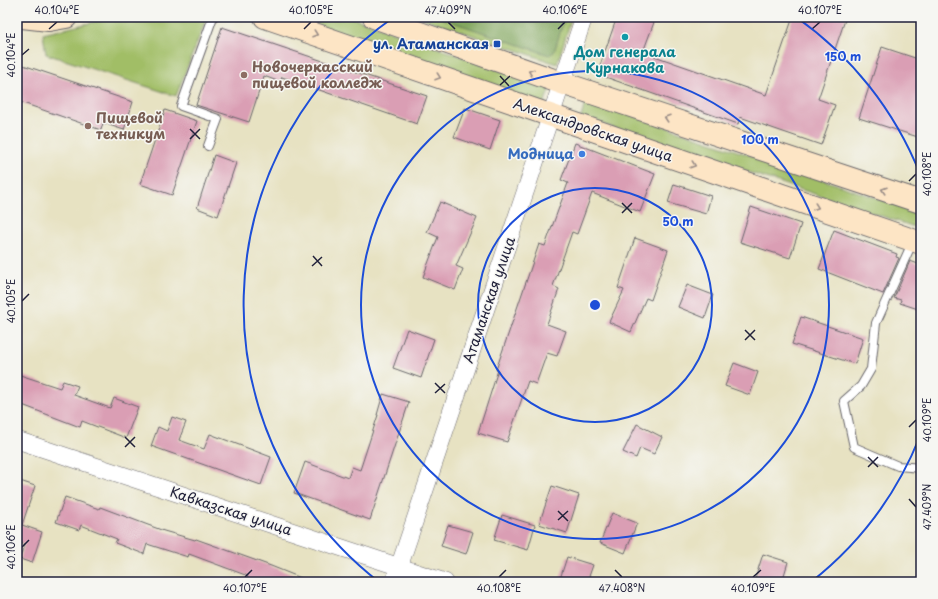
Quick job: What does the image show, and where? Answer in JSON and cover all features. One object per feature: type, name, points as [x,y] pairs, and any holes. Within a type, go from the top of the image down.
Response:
[{"type":"street","points":[[22,17],[49,20],[66,17]]},
{"type":"street","name":"Александровская улица","points":[[265,17],[917,241]]},
{"type":"street","points":[[374,17],[562,83],[921,202]]},
{"type":"street","name":"Атаманская улица","points":[[397,574],[584,17]]},
{"type":"street","name":"Кавказская улица","points":[[17,440],[397,574],[445,582]]},
{"type":"lane","points":[[208,146],[218,119],[181,106],[213,17]]},
{"type":"lane","points":[[917,241],[876,323],[871,369],[861,386],[844,401],[854,447],[898,466],[921,468]]},
{"type":"green space","points":[[115,17],[207,17],[176,96],[46,54],[43,34]]},
{"type":"green space","points":[[296,17],[350,17],[550,88],[544,104]]},
{"type":"green space","points":[[419,17],[572,17],[557,64]]},
{"type":"green space","points":[[438,17],[565,17],[554,52],[549,55]]},
{"type":"green space","points":[[586,100],[921,213],[921,229],[581,117]]},
{"type":"building","points":[[617,17],[656,17],[643,52],[766,95],[793,17],[846,17],[818,99],[835,105],[821,145],[740,117],[738,124],[597,74]]},
{"type":"building","points":[[222,27],[427,96],[417,124],[282,77],[280,82],[264,76],[249,122],[196,105]]},
{"type":"building","points":[[882,47],[921,60],[921,138],[859,118]]},
{"type":"building","points":[[17,63],[133,102],[124,130],[103,123],[101,130],[17,101]]},
{"type":"building","points":[[465,108],[500,120],[490,150],[454,137]]},
{"type":"building","points":[[165,110],[197,121],[172,195],[140,184]]},
{"type":"building","points":[[575,143],[655,174],[640,212],[592,193],[577,234],[572,232],[553,286],[559,289],[547,324],[566,331],[557,356],[547,353],[536,384],[528,381],[507,442],[478,433],[498,370],[496,370],[539,244],[545,246],[568,183],[561,180]]},
{"type":"building","points":[[214,155],[236,163],[218,216],[197,208]]},
{"type":"building","points":[[674,184],[711,196],[706,214],[668,203]]},
{"type":"building","points":[[440,202],[477,218],[456,266],[463,269],[455,290],[423,277],[438,237],[427,232]]},
{"type":"building","points":[[751,207],[801,224],[790,258],[740,242]]},
{"type":"building","points":[[834,230],[897,254],[896,257],[899,258],[883,294],[819,269]]},
{"type":"building","points":[[635,238],[668,250],[651,300],[646,298],[631,332],[609,322],[624,290],[618,288]]},
{"type":"building","points":[[910,261],[921,265],[921,310],[900,303],[901,300],[894,298]]},
{"type":"building","points":[[687,285],[713,295],[705,318],[678,307]]},
{"type":"building","points":[[801,317],[863,338],[855,364],[792,344]]},
{"type":"building","points":[[407,329],[434,339],[421,378],[393,368]]},
{"type":"building","points":[[734,363],[758,372],[750,395],[725,386]]},
{"type":"building","points":[[17,374],[60,388],[63,381],[78,386],[74,395],[110,408],[114,398],[138,407],[126,438],[82,421],[80,427],[17,403]]},
{"type":"building","points":[[383,394],[409,402],[370,520],[294,493],[305,462],[348,478],[352,467],[360,470],[378,415]]},
{"type":"building","points":[[172,417],[186,422],[179,440],[204,449],[210,434],[271,457],[261,485],[151,446],[158,427],[167,431]]},
{"type":"building","points":[[637,424],[662,437],[654,454],[640,448],[636,458],[623,452]]},
{"type":"building","points":[[17,480],[35,486],[22,525],[42,532],[32,563],[20,559],[24,544],[17,542]]},
{"type":"building","points":[[552,486],[579,495],[567,533],[539,524]]},
{"type":"building","points":[[65,497],[99,509],[100,507],[164,531],[195,540],[196,539],[311,582],[246,582],[248,576],[189,554],[188,557],[147,544],[144,554],[115,543],[117,539],[81,525],[79,530],[56,522]]},
{"type":"building","points":[[612,513],[637,523],[625,553],[600,543]]},
{"type":"building","points":[[502,515],[535,525],[528,550],[494,540]]},
{"type":"building","points":[[448,525],[473,532],[466,554],[441,546]]},
{"type":"building","points":[[763,554],[788,562],[782,582],[754,582]]},
{"type":"building","points":[[567,557],[593,565],[587,582],[559,582]]},
{"type":"place","name":"Дом генерала Курнакова","points":[[625,37]]},
{"type":"place","name":"ул. Атаманская","points":[[497,44]]},
{"type":"place","name":"Новочеркасский пищевой колледж","points":[[244,75]]},
{"type":"place","name":"Пищевой техникум","points":[[88,126]]},
{"type":"place","name":"Модница","points":[[582,154]]}]
